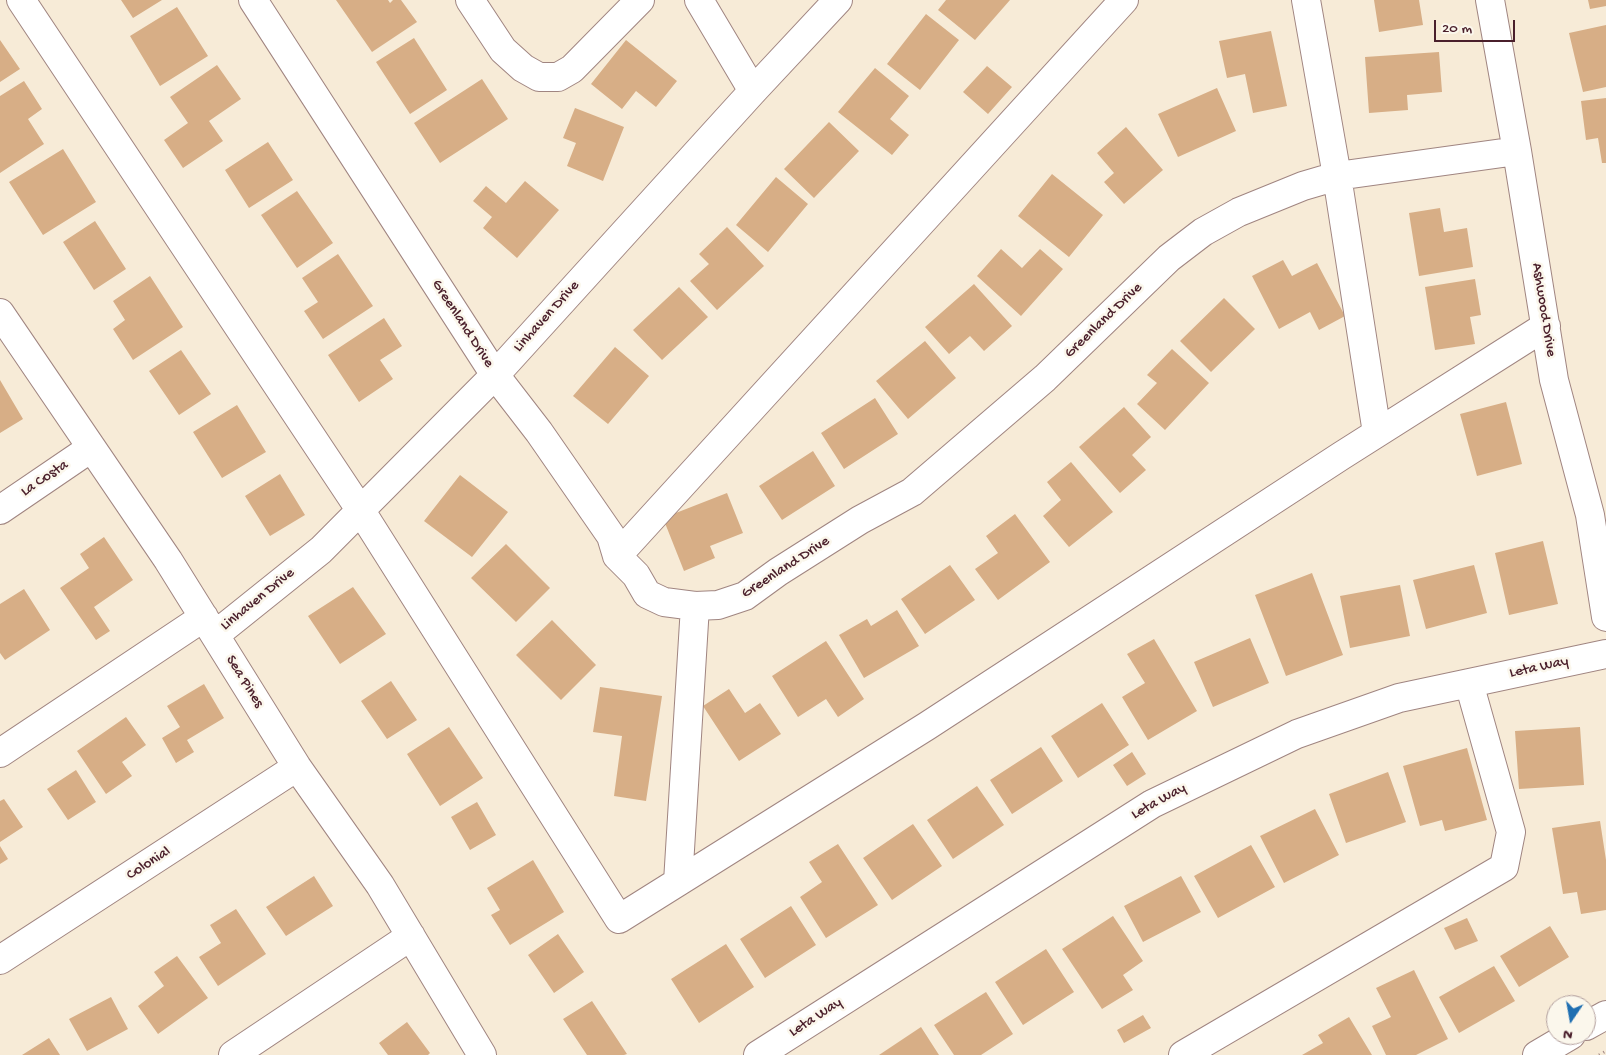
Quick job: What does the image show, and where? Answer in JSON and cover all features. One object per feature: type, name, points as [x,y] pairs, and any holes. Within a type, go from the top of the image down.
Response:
[{"type":"street","points":[[22,0],[361,511],[619,919],[927,726],[1377,433],[1546,326]]},
{"type":"street","name":"Greenland Drive","points":[[253,0],[495,375],[539,432],[611,536],[617,556],[636,575],[647,594],[664,602],[695,606],[718,605],[745,596],[786,567],[860,520],[912,492],[1045,378],[1169,258],[1203,232],[1239,212],[1303,186],[1337,176],[1517,151]]},
{"type":"street","points":[[470,0],[503,50],[522,68],[539,77],[558,78],[572,70],[640,0]]},
{"type":"street","points":[[699,0],[753,91]]},
{"type":"street","name":"Linhaven Drive","points":[[0,753],[210,626],[321,550],[495,375],[838,0]]},
{"type":"street","points":[[617,556],[1124,0]]},
{"type":"street","points":[[1306,0],[1337,176],[1377,433]]},
{"type":"street","name":"Ashwood Drive","points":[[1490,0],[1517,151],[1554,380],[1590,515],[1606,617]]},
{"type":"street","name":"Sea Pines","points":[[0,313],[168,560],[297,767],[380,885],[482,1055]]},
{"type":"street","name":"La Costa","points":[[0,510],[91,448]]},
{"type":"street","points":[[678,882],[695,606]]},
{"type":"street","name":"Leta Way","points":[[758,1055],[1152,804],[1297,734],[1399,698],[1606,654]]},
{"type":"street","points":[[1183,1055],[1504,867],[1511,832],[1469,683]]},
{"type":"street","name":"Colonial","points":[[0,960],[297,767]]},
{"type":"street","points":[[234,1055],[411,936]]},
{"type":"street","points":[[1537,1055],[1554,1045]]},
{"type":"path","points":[[1600,1055],[1606,1051]]},
{"type":"building","points":[[121,0],[162,0],[133,18]]},
{"type":"building","points":[[336,0],[388,0],[390,3],[393,0],[401,0],[417,22],[372,52]]},
{"type":"building","points":[[946,0],[1010,0],[975,40],[938,10]]},
{"type":"building","points":[[1374,0],[1419,0],[1423,25],[1379,32]]},
{"type":"building","points":[[1588,0],[1606,0],[1606,6],[1590,9]]},
{"type":"building","points":[[177,7],[208,56],[160,86],[130,36]]},
{"type":"building","points":[[926,14],[959,40],[920,90],[887,64]]},
{"type":"building","points":[[1606,25],[1606,87],[1583,92],[1569,33]]},
{"type":"building","points":[[1271,31],[1287,106],[1253,113],[1245,74],[1227,78],[1219,41]]},
{"type":"building","points":[[414,38],[447,90],[410,114],[376,62]]},
{"type":"building","points":[[0,40],[20,69],[0,82]]},
{"type":"building","points":[[626,40],[677,81],[656,107],[636,91],[622,109],[591,84]]},
{"type":"building","points":[[1439,52],[1442,92],[1407,95],[1408,110],[1369,113],[1365,57]]},
{"type":"building","points":[[217,65],[241,99],[209,121],[223,141],[183,168],[164,140],[188,123],[170,97]]},
{"type":"building","points":[[987,66],[1012,87],[988,114],[963,92]]},
{"type":"building","points":[[875,68],[909,96],[890,119],[909,135],[892,155],[838,112]]},
{"type":"building","points":[[482,79],[508,119],[440,163],[414,123]]},
{"type":"building","points":[[24,81],[42,109],[28,119],[44,144],[0,173],[0,96]]},
{"type":"building","points":[[1217,88],[1236,131],[1178,157],[1158,114]]},
{"type":"building","points":[[1606,98],[1606,163],[1602,163],[1598,138],[1586,140],[1581,101]]},
{"type":"building","points":[[575,108],[624,127],[603,181],[567,166],[576,143],[563,138]]},
{"type":"building","points":[[829,122],[859,151],[814,198],[784,169]]},
{"type":"building","points":[[1126,127],[1163,170],[1124,204],[1104,182],[1114,173],[1097,153]]},
{"type":"building","points":[[268,142],[293,180],[249,208],[225,170]]},
{"type":"building","points":[[63,149],[96,202],[43,235],[9,182]]},
{"type":"building","points":[[1052,174],[1103,215],[1069,257],[1018,216]]},
{"type":"building","points":[[776,177],[808,204],[768,252],[736,225]]},
{"type":"building","points":[[525,181],[559,210],[517,258],[483,228],[492,217],[473,201],[486,186],[506,203]]},
{"type":"building","points":[[297,191],[333,243],[297,268],[261,215]]},
{"type":"building","points":[[1440,208],[1444,232],[1467,228],[1473,267],[1419,276],[1409,213]]},
{"type":"building","points":[[95,221],[126,269],[94,290],[63,242]]},
{"type":"building","points":[[727,227],[764,266],[717,310],[690,281],[709,264],[699,254]]},
{"type":"building","points":[[1001,249],[1022,268],[1040,249],[1063,269],[1021,316],[977,276]]},
{"type":"building","points":[[338,254],[373,306],[323,339],[304,311],[318,302],[302,278]]},
{"type":"building","points":[[1283,260],[1292,276],[1317,263],[1345,316],[1319,330],[1310,312],[1279,329],[1252,276]]},
{"type":"building","points":[[150,276],[183,327],[133,360],[113,329],[125,320],[113,301]]},
{"type":"building","points":[[1475,279],[1481,315],[1470,317],[1475,344],[1435,350],[1425,287]]},
{"type":"building","points":[[974,284],[1012,326],[984,351],[970,336],[949,354],[925,327]]},
{"type":"building","points":[[679,287],[708,317],[662,360],[633,330]]},
{"type":"building","points":[[1224,298],[1255,329],[1211,372],[1180,341]]},
{"type":"building","points":[[384,318],[402,346],[380,360],[393,379],[359,402],[328,355]]},
{"type":"building","points":[[925,341],[956,378],[908,419],[876,381]]},
{"type":"building","points":[[615,347],[649,376],[608,424],[573,396]]},
{"type":"building","points":[[1172,349],[1209,383],[1165,430],[1137,404],[1157,383],[1147,375]]},
{"type":"building","points":[[181,350],[211,394],[179,415],[149,371]]},
{"type":"building","points":[[0,380],[23,419],[0,433]]},
{"type":"building","points":[[875,398],[898,434],[844,469],[821,433]]},
{"type":"building","points":[[1506,402],[1522,464],[1477,476],[1460,414]]},
{"type":"building","points":[[237,405],[266,452],[222,478],[193,432]]},
{"type":"building","points":[[1124,407],[1151,437],[1132,455],[1146,470],[1120,493],[1079,447]]},
{"type":"building","points":[[813,451],[835,486],[782,520],[759,486]]},
{"type":"building","points":[[1071,462],[1113,512],[1069,547],[1043,516],[1061,500],[1047,482]]},
{"type":"building","points":[[280,474],[305,515],[270,536],[245,496]]},
{"type":"building","points":[[460,475],[508,512],[472,557],[424,521]]},
{"type":"building","points":[[727,493],[743,533],[710,546],[715,558],[684,571],[663,518]]},
{"type":"building","points":[[1015,514],[1050,562],[998,600],[975,569],[998,553],[986,536]]},
{"type":"building","points":[[104,537],[133,580],[94,607],[110,631],[96,640],[60,588],[89,568],[80,554]]},
{"type":"building","points":[[1543,541],[1558,604],[1509,615],[1495,553]]},
{"type":"building","points":[[506,544],[550,588],[516,622],[471,578]]},
{"type":"building","points":[[950,565],[975,600],[925,634],[901,599]]},
{"type":"building","points":[[1474,565],[1487,613],[1426,629],[1413,580]]},
{"type":"building","points":[[1312,573],[1343,655],[1286,676],[1255,595]]},
{"type":"building","points":[[1400,585],[1410,636],[1350,648],[1340,596]]},
{"type":"building","points":[[353,587],[386,634],[340,664],[308,616]]},
{"type":"building","points":[[24,589],[50,630],[5,660],[0,653],[0,604]]},
{"type":"building","points":[[897,610],[919,646],[864,678],[839,635],[867,619],[871,626]]},
{"type":"building","points":[[552,620],[596,665],[561,700],[516,655]]},
{"type":"building","points":[[1250,638],[1269,683],[1213,707],[1194,662]]},
{"type":"building","points":[[1154,639],[1197,711],[1148,740],[1122,697],[1145,683],[1127,654]]},
{"type":"building","points":[[826,641],[864,699],[838,717],[826,699],[798,717],[772,676]]},
{"type":"building","points":[[391,681],[417,720],[387,739],[361,701]]},
{"type":"building","points":[[204,684],[224,718],[187,740],[194,752],[176,763],[162,738],[180,727],[167,706]]},
{"type":"building","points":[[600,687],[662,696],[646,801],[614,796],[622,736],[593,732]]},
{"type":"building","points":[[729,689],[745,713],[760,703],[781,734],[739,761],[703,706]]},
{"type":"building","points":[[1102,703],[1129,745],[1078,778],[1051,736]]},
{"type":"building","points":[[126,717],[146,745],[122,762],[132,776],[106,794],[77,751]]},
{"type":"building","points":[[449,727],[483,778],[440,806],[407,754]]},
{"type":"building","points":[[1580,727],[1584,785],[1519,789],[1515,731]]},
{"type":"building","points":[[1041,747],[1063,781],[1012,814],[990,780]]},
{"type":"building","points":[[1467,748],[1487,820],[1445,831],[1442,820],[1420,826],[1403,766]]},
{"type":"building","points":[[1132,752],[1146,774],[1127,786],[1113,765]]},
{"type":"building","points":[[76,770],[96,802],[68,820],[47,789]]},
{"type":"building","points":[[1388,772],[1406,822],[1346,843],[1329,794]]},
{"type":"building","points":[[977,786],[1004,825],[953,859],[927,820]]},
{"type":"building","points":[[4,799],[23,827],[0,842],[0,801]]},
{"type":"building","points":[[477,802],[496,835],[470,850],[451,817]]},
{"type":"building","points":[[1315,809],[1339,855],[1284,883],[1260,836]]},
{"type":"building","points":[[1600,821],[1606,860],[1606,910],[1581,914],[1577,892],[1563,894],[1552,828]]},
{"type":"building","points":[[913,824],[942,866],[892,900],[863,858]]},
{"type":"building","points":[[838,844],[878,905],[826,938],[800,897],[822,882],[809,862]]},
{"type":"building","points":[[1251,845],[1275,887],[1218,918],[1194,876]]},
{"type":"building","points":[[0,846],[8,859],[0,864]]},
{"type":"building","points":[[533,860],[564,912],[510,945],[491,915],[500,910],[487,888]]},
{"type":"building","points":[[314,876],[333,906],[286,936],[266,907]]},
{"type":"building","points":[[1181,876],[1201,912],[1143,942],[1124,906]]},
{"type":"building","points":[[791,906],[816,945],[765,978],[740,939]]},
{"type":"building","points":[[236,909],[266,954],[218,986],[199,957],[221,943],[210,925]]},
{"type":"building","points":[[1113,916],[1143,961],[1123,975],[1133,990],[1102,1009],[1062,949]]},
{"type":"building","points":[[1467,918],[1478,941],[1455,950],[1444,928]]},
{"type":"building","points":[[1550,926],[1569,957],[1519,987],[1500,956]]},
{"type":"building","points":[[558,934],[584,972],[554,993],[528,955]]},
{"type":"building","points":[[726,944],[754,987],[699,1023],[671,979]]},
{"type":"building","points":[[1046,949],[1074,992],[1023,1025],[995,982]]},
{"type":"building","points":[[177,956],[208,998],[158,1034],[138,1006],[164,986],[154,972]]},
{"type":"building","points":[[1494,966],[1515,1001],[1459,1033],[1439,997]]},
{"type":"building","points":[[1414,970],[1448,1039],[1416,1055],[1386,1055],[1372,1026],[1391,1017],[1376,988]]},
{"type":"building","points":[[986,992],[1013,1034],[981,1055],[954,1055],[934,1025]]},
{"type":"building","points":[[111,997],[128,1029],[87,1051],[69,1019]]},
{"type":"building","points":[[592,1001],[627,1054],[587,1055],[563,1019]]},
{"type":"building","points":[[1143,1015],[1151,1028],[1124,1043],[1117,1030]]},
{"type":"building","points":[[1349,1017],[1372,1055],[1302,1055],[1323,1043],[1318,1035]]},
{"type":"building","points":[[407,1022],[430,1053],[428,1055],[388,1055],[379,1043]]},
{"type":"building","points":[[921,1027],[939,1055],[879,1055]]},
{"type":"building","points":[[49,1038],[60,1055],[22,1055]]}]
